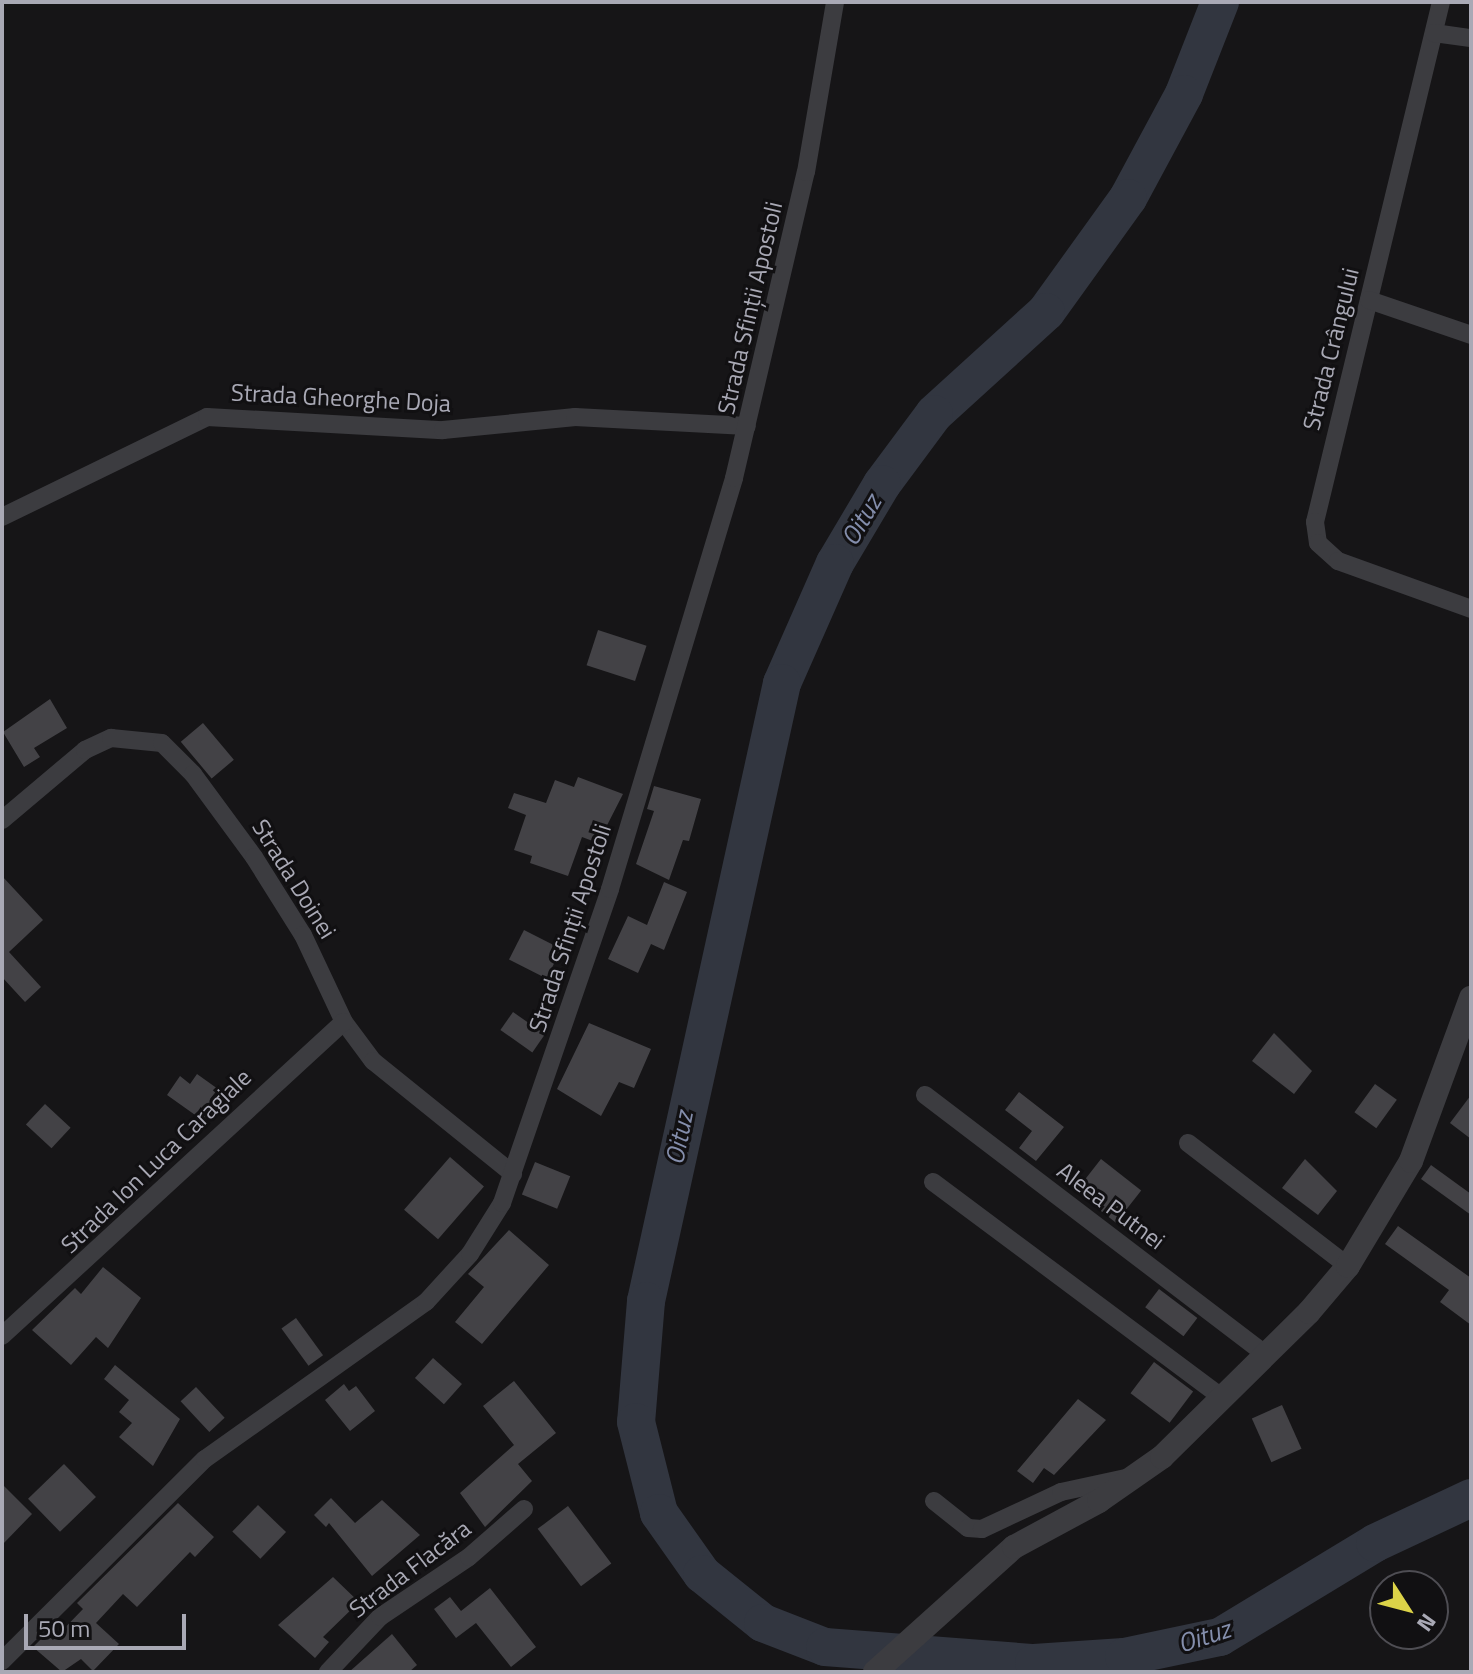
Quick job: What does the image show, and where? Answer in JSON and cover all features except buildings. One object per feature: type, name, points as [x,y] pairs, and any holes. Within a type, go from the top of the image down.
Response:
[{"type":"street","name":"Strada Sfinții Apostoli","points":[[2,1661],[205,1459],[426,1302],[486,1231],[513,1174],[610,889],[747,426],[806,172],[835,2]]},
{"type":"street","name":"Strada Crângului","points":[[1441,2],[1317,499],[1318,543],[1338,561],[1471,609]]},
{"type":"street","points":[[1434,33],[1471,38]]},
{"type":"street","points":[[1369,300],[1471,335]]},
{"type":"street","name":"Strada Gheorghe Doja","points":[[2,517],[207,417],[443,430],[575,417],[747,426]]},
{"type":"street","name":"Strada Doinei","points":[[2,820],[85,750],[111,738],[162,743],[193,774],[254,857],[303,935],[344,1022],[395,1083],[513,1174]]},
{"type":"street","points":[[875,1672],[982,1573],[1023,1541],[1138,1476],[1267,1356],[1348,1266],[1411,1161],[1471,998]]},
{"type":"street","name":"Strada Ion Luca Caragiale","points":[[2,1336],[344,1022]]},
{"type":"street","name":"Aleea Putnei","points":[[925,1095],[1267,1356]]},
{"type":"street","points":[[1188,1143],[1348,1266]]},
{"type":"street","points":[[933,1182],[1224,1399]]},
{"type":"street","points":[[934,1501],[968,1528],[982,1529],[1061,1492],[1138,1476]]},
{"type":"street","name":"Strada Flacăra","points":[[328,1672],[380,1617],[469,1557],[524,1509]]},
{"type":"waterway","name":"Oituz","points":[[1220,2],[1184,94],[1128,198],[1046,312],[934,414],[882,484],[835,563],[782,683],[646,1301],[636,1422],[659,1513],[702,1574],[763,1623],[825,1647],[1034,1663],[1124,1657],[1220,1637],[1375,1543],[1471,1498]]}]
